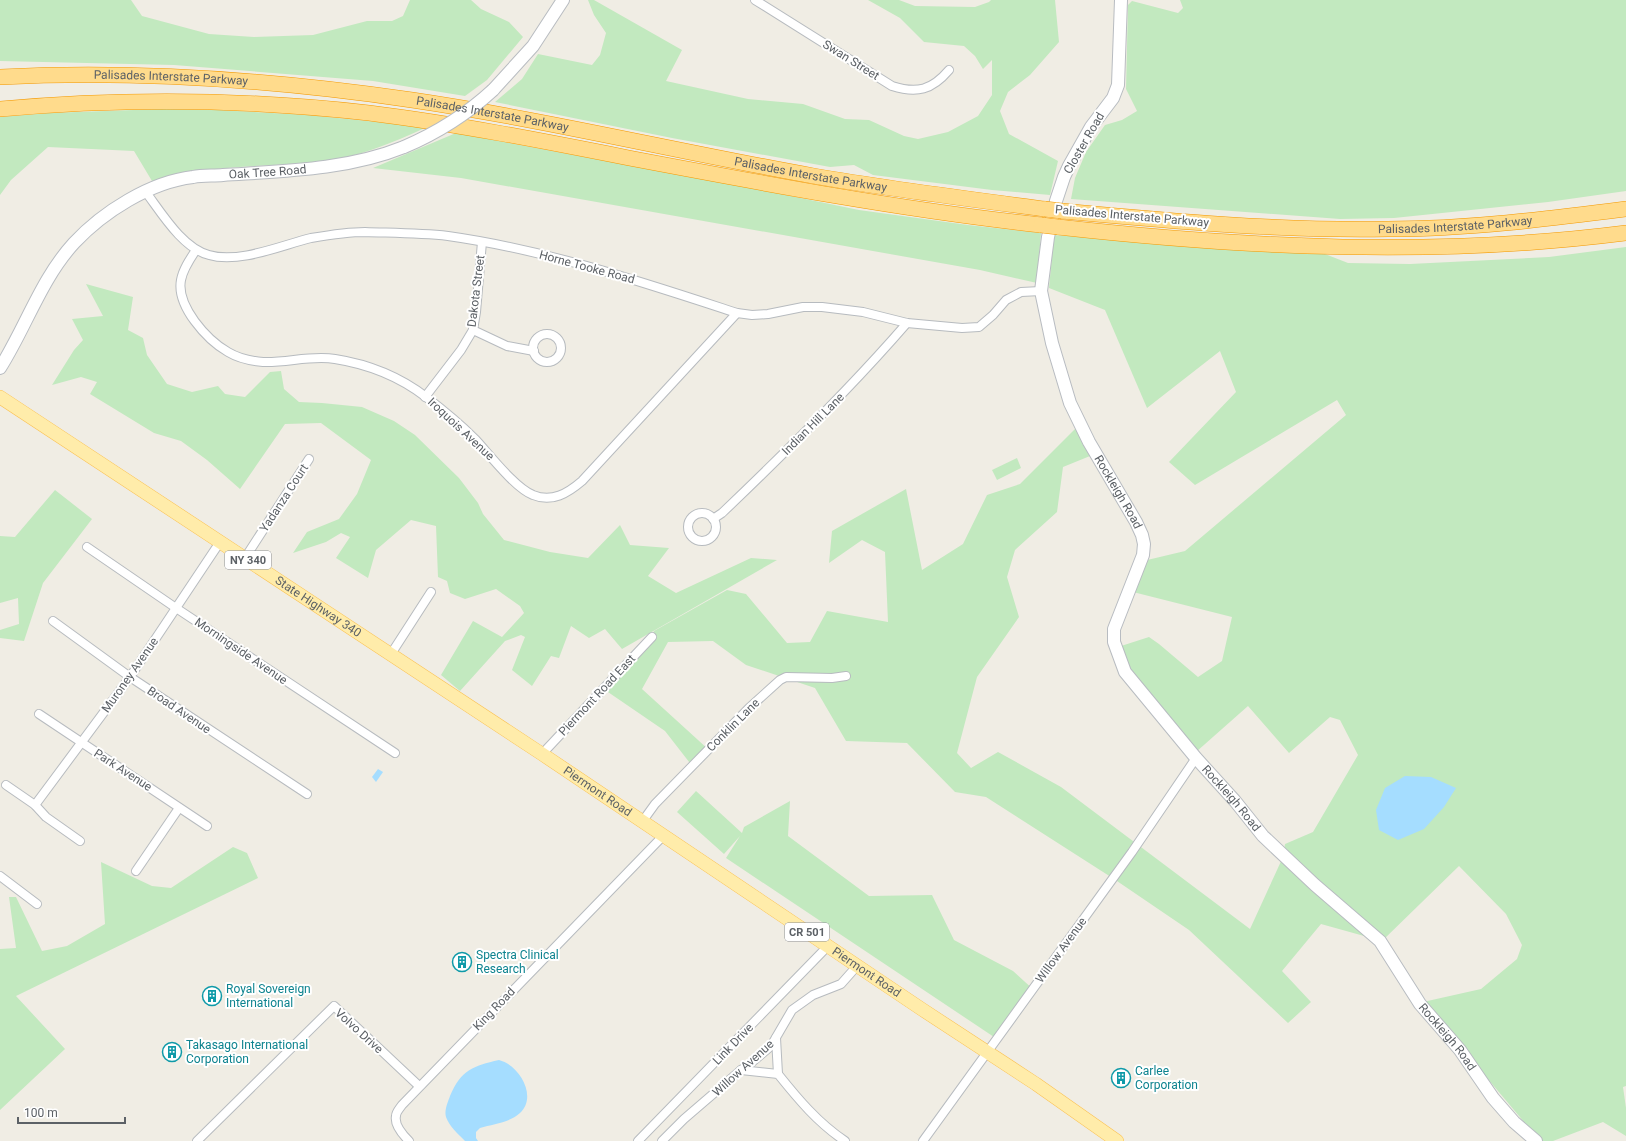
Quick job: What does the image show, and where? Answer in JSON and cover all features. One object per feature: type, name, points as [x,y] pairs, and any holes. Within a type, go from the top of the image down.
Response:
[{"type":"highway","name":"Palisades Interstate Parkway","points":[[0,77],[79,74],[151,76],[257,82],[361,93],[464,108],[840,180],[1062,211],[1231,224],[1330,229],[1389,230],[1501,224],[1626,209]]},
{"type":"highway","name":"Palisades Interstate Parkway","points":[[0,109],[82,103],[179,102],[277,105],[368,113],[472,128],[851,199],[948,214],[1058,227],[1235,242],[1404,248],[1511,245],[1626,233]]},
{"type":"main road","name":"State Highway 340","points":[[0,397],[496,723]]},
{"type":"main road","name":"Piermont Road","points":[[496,723],[987,1052],[1117,1141]]},
{"type":"street","name":"Oak Tree Road","points":[[0,368],[10,352],[36,299],[56,266],[73,243],[97,221],[122,203],[145,191],[169,182],[192,177],[300,169],[347,163],[380,155],[404,147],[449,124],[493,90],[515,68],[533,46],[563,0]]},
{"type":"street","name":"Swan Street","points":[[755,0],[892,86],[907,90],[918,90],[932,86],[949,70]]},
{"type":"street","name":"Closter Road","points":[[1070,403],[1052,343],[1041,291],[1048,237],[1064,177],[1091,127],[1113,98],[1118,85],[1121,0]]},
{"type":"street","name":"Horne Tooke Road","points":[[145,191],[182,238],[196,250],[210,256],[240,256],[312,238],[338,234],[362,232],[420,234],[482,242],[555,257],[616,274],[737,313],[752,315],[768,314],[803,307],[822,307],[863,312],[907,323],[962,328],[979,326],[1006,300],[1021,292],[1041,291]]},
{"type":"street","name":"Dakota Street","points":[[426,396],[473,330],[482,242]]},
{"type":"street","name":"Iroquois Avenue","points":[[196,250],[185,267],[180,280],[181,295],[186,310],[212,341],[229,353],[245,360],[263,362],[308,358],[333,358],[357,363],[380,371],[426,396],[473,438],[521,489],[534,496],[559,496],[570,491],[582,481],[737,313]]},
{"type":"street","name":"Indian Hill Lane","points":[[713,519],[722,513],[798,440],[867,369],[907,323]]},
{"type":"street","points":[[473,330],[507,346],[534,351]]},
{"type":"street","name":"Rockleigh Road","points":[[1070,403],[1089,442],[1136,522],[1144,544],[1143,555],[1114,629],[1114,642],[1128,676],[1263,836],[1315,885],[1380,941],[1420,1004],[1460,1050],[1493,1098],[1514,1122],[1536,1141]]},
{"type":"street","name":"Yadanza Court","points":[[245,558],[309,459]]},
{"type":"street","name":"Muroney Avenue","points":[[35,805],[130,677],[220,542]]},
{"type":"street","name":"Morningside Avenue","points":[[87,547],[176,608],[395,753]]},
{"type":"street","points":[[391,654],[431,592]]},
{"type":"street","name":"Broad Avenue","points":[[53,621],[130,677],[307,794]]},
{"type":"street","name":"Piermont Road East","points":[[542,754],[652,637]]},
{"type":"street","name":"Conklin Lane","points":[[642,822],[655,804],[749,708],[780,680],[786,677],[832,678],[846,676]]},
{"type":"street","name":"Park Avenue","points":[[39,714],[207,826]]},
{"type":"street","name":"Willow Avenue","points":[[923,1141],[1132,852],[1196,758]]},
{"type":"street","points":[[6,785],[35,805],[46,817],[80,841]]},
{"type":"street","points":[[136,871],[179,808]]},
{"type":"street","name":"King Road","points":[[409,1141],[400,1130],[396,1116],[402,1105],[663,836]]},
{"type":"street","points":[[0,876],[37,904]]},
{"type":"street","name":"Link Drive","points":[[638,1141],[828,946]]},
{"type":"street","name":"Willow Avenue","points":[[662,1141],[684,1119],[741,1070],[766,1051],[776,1038],[792,1010],[813,995],[841,984],[857,966]]},
{"type":"street","name":"Volvo Drive","points":[[197,1141],[334,1006],[420,1086]]},
{"type":"street","points":[[776,1038],[778,1074],[809,1111],[845,1141]]},
{"type":"street","points":[[741,1070],[778,1074]]},
{"type":"green space","points":[[0,0],[131,0],[142,16],[209,34],[254,37],[313,35],[367,21],[392,21],[403,16],[410,0],[471,0],[481,9],[509,22],[523,37],[487,80],[465,96],[373,81],[174,65],[0,61]]},
{"type":"green space","points":[[588,0],[594,0],[682,50],[666,81],[748,99],[803,104],[845,119],[869,120],[904,136],[918,139],[948,132],[978,116],[992,95],[992,60],[983,69],[975,56],[964,46],[924,42],[900,18],[868,0],[899,0],[915,6],[975,7],[991,0],[1055,0],[1059,42],[1030,75],[1008,92],[1000,111],[1009,134],[1058,161],[1050,195],[992,190],[873,175],[854,165],[830,167],[672,138],[495,102],[522,79],[538,54],[592,65],[600,55],[606,33],[594,15]]},
{"type":"green space","points":[[1180,0],[1626,0],[1626,191],[1548,202],[1394,218],[1340,219],[1071,199],[1075,178],[1086,152],[1105,125],[1122,120],[1137,111],[1126,89],[1128,5],[1132,1],[1178,13],[1183,8]]},
{"type":"green space","points":[[161,109],[219,110],[308,115],[427,127],[374,149],[332,160],[213,169],[152,181],[134,151],[48,147],[11,180],[0,195],[0,117],[49,113]]},
{"type":"green space","points":[[456,133],[752,188],[859,210],[968,225],[1041,233],[1037,283],[980,270],[461,178],[373,168]]},
{"type":"green space","points":[[1054,235],[1325,254],[1348,263],[1410,264],[1549,257],[1626,247],[1626,1086],[1623,1087],[1626,1108],[1626,1136],[1603,1122],[1553,1141],[1540,1141],[1423,1002],[1481,989],[1517,959],[1522,945],[1506,914],[1459,866],[1382,941],[1321,924],[1282,971],[1311,1002],[1288,1023],[1189,930],[1114,879],[986,797],[955,792],[907,743],[846,741],[815,688],[746,665],[713,641],[668,642],[642,689],[709,750],[693,767],[665,731],[605,690],[647,647],[654,631],[727,590],[746,594],[787,643],[810,642],[827,611],[888,622],[885,552],[862,540],[829,563],[832,531],[906,489],[922,570],[963,544],[987,495],[1020,484],[1080,424],[1095,454],[1063,467],[1057,512],[1015,550],[1007,577],[1019,617],[977,677],[957,753],[971,768],[998,752],[1061,787],[1250,929],[1283,857],[1285,844],[1313,832],[1358,755],[1340,720],[1330,717],[1289,753],[1248,706],[1196,752],[1128,676],[1118,647],[1149,637],[1198,677],[1222,661],[1232,617],[1129,591],[1143,561],[1185,551],[1346,415],[1337,400],[1195,485],[1169,462],[1236,392],[1220,351],[1147,408],[1105,310],[1049,288]]},
{"type":"green space","points":[[86,284],[133,297],[128,330],[143,338],[147,355],[167,384],[192,392],[218,386],[225,394],[245,397],[270,372],[281,371],[284,389],[299,402],[362,407],[394,421],[415,435],[459,478],[478,503],[483,514],[504,540],[550,552],[588,558],[620,525],[630,545],[669,548],[648,576],[676,593],[751,558],[777,560],[622,649],[605,629],[589,638],[571,626],[559,658],[551,656],[532,686],[512,670],[525,637],[521,635],[505,641],[460,691],[441,675],[473,621],[502,637],[524,613],[520,606],[496,589],[465,599],[450,593],[447,581],[438,577],[436,526],[411,520],[376,550],[368,578],[336,558],[350,537],[341,533],[326,542],[293,553],[307,532],[339,519],[357,494],[371,460],[321,423],[285,424],[240,489],[207,460],[181,441],[154,433],[90,394],[97,382],[81,377],[52,385],[74,350],[83,340],[72,319],[103,316]]},
{"type":"green space","points":[[1017,458],[1021,468],[997,480],[992,470]]},
{"type":"green space","points":[[55,490],[92,519],[43,583],[24,641],[0,638],[0,630],[19,624],[18,598],[0,603],[0,536],[15,537]]},
{"type":"green space","points":[[696,791],[742,833],[744,827],[790,801],[788,836],[869,896],[932,895],[954,940],[1013,971],[1035,991],[997,1039],[726,858],[740,836],[724,854],[677,812]]},
{"type":"green space","points":[[233,847],[247,853],[258,878],[16,996],[65,1049],[0,1110],[0,949],[16,948],[9,897],[16,897],[42,951],[67,946],[105,924],[101,862],[152,886],[171,888]]},
{"type":"water","points":[[378,769],[383,772],[376,782],[372,777]]},
{"type":"water","points":[[1405,776],[1431,777],[1456,788],[1444,807],[1424,829],[1398,840],[1379,830],[1376,810],[1385,788]]},
{"type":"water","points":[[499,1060],[513,1068],[524,1082],[527,1090],[525,1106],[520,1113],[511,1119],[480,1128],[476,1132],[476,1138],[478,1141],[465,1141],[451,1127],[446,1117],[446,1109],[450,1096],[459,1080],[469,1070],[482,1064]]},
{"type":"place","name":"Spectra Clinical Research","points":[[462,962]]},
{"type":"place","name":"Royal Sovereign International","points":[[212,996]]},
{"type":"place","name":"Takasago International Corporation","points":[[172,1052]]},
{"type":"place","name":"Carlee Corporation","points":[[1121,1078]]}]
